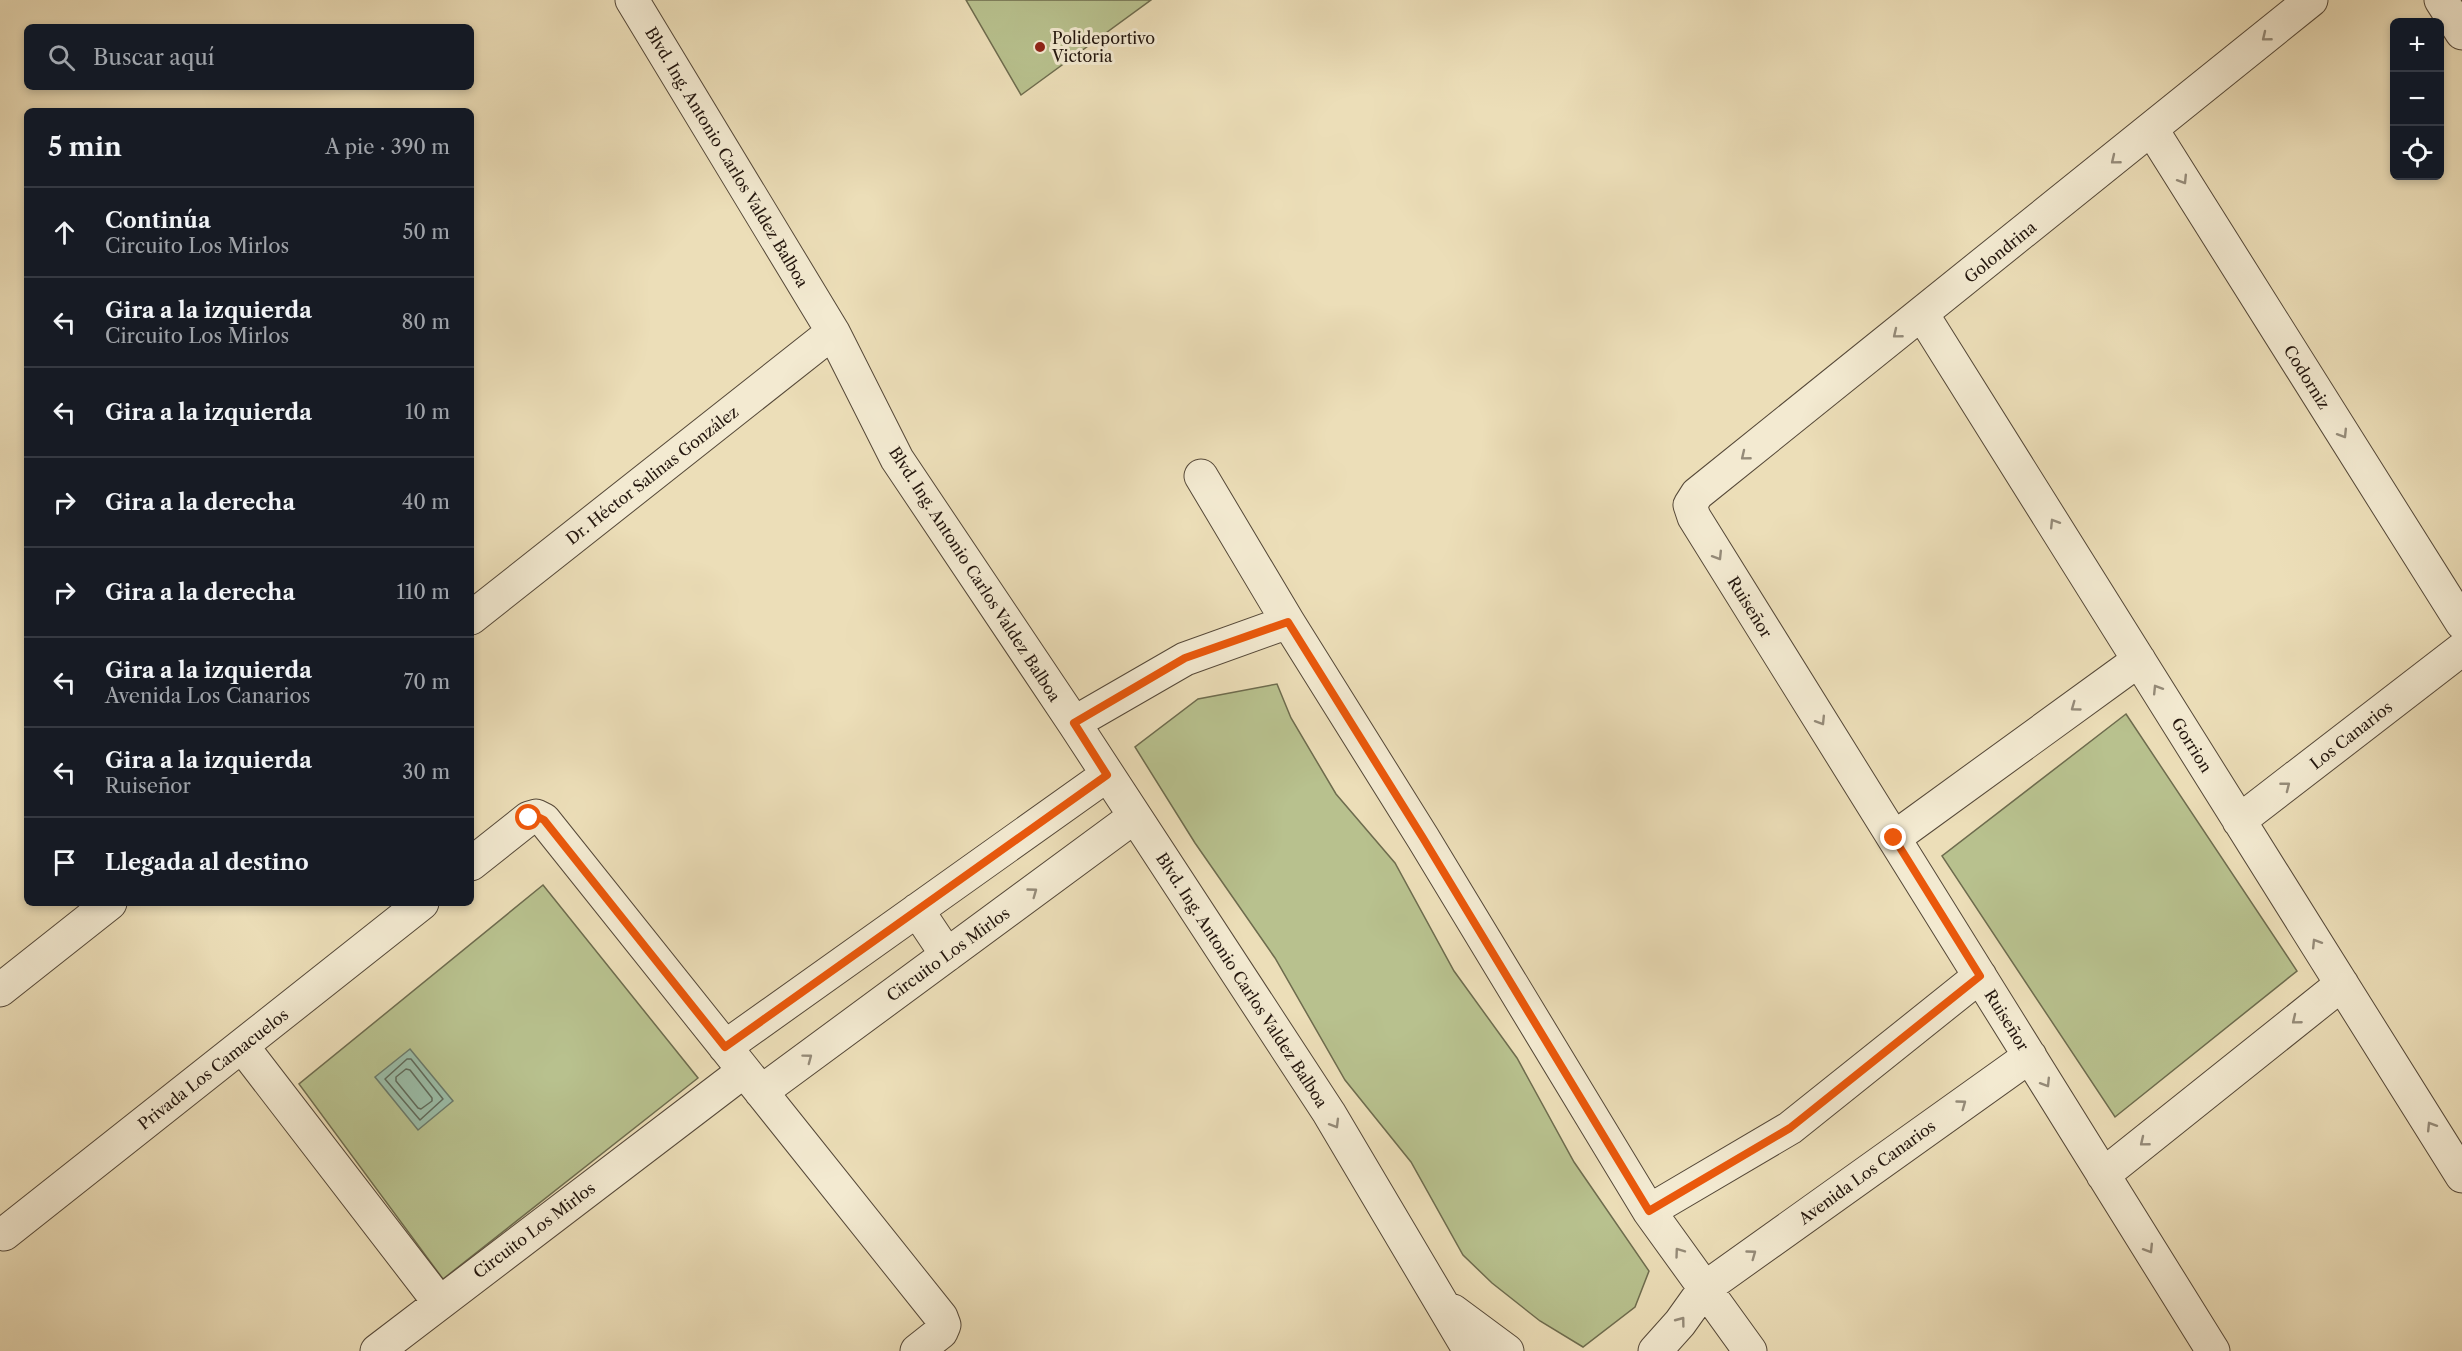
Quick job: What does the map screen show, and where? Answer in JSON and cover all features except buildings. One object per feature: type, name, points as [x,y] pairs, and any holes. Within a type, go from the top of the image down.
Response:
[{"type":"street","name":"Blvd. Ing. Antonio Carlos Valdez Balboa","points":[[632,0],[833,332],[897,459],[1074,723],[1329,1113],[1470,1351]]},
{"type":"street","name":"Golondrina","points":[[1690,505],[1697,494],[2311,0]]},
{"type":"street","points":[[2441,0],[2462,33]]},
{"type":"street","name":"Codorniz","points":[[2152,130],[2462,624]]},
{"type":"street","name":"Gorrion","points":[[1922,314],[2462,1176]]},
{"type":"street","name":"Dr. Héctor Salinas González","points":[[474,616],[833,332]]},
{"type":"street","points":[[1201,476],[1649,1211],[1750,1351]]},
{"type":"street","name":"Ruiseñor","points":[[1690,505],[1694,517],[2213,1351]]},
{"type":"street","points":[[1074,723],[1185,658],[1288,622]]},
{"type":"street","name":"Los Canarios","points":[[2240,821],[2462,649]]},
{"type":"street","points":[[1894,838],[2139,660]]},
{"type":"street","name":"Circuito Los Mirlos","points":[[377,1351],[743,1070],[917,910],[1107,775]]},
{"type":"street","points":[[474,862],[529,818],[536,816],[544,820],[941,1317],[944,1325],[941,1332],[917,1351]]},
{"type":"street","name":"Circuito Los Mirlos","points":[[743,1070],[947,955],[1134,817]]},
{"type":"street","points":[[0,990],[106,906]]},
{"type":"street","name":"Privada Los Camacuelos","points":[[4,1234],[418,906]]},
{"type":"street","points":[[917,910],[947,955]]},
{"type":"street","points":[[1649,1211],[1790,1128],[1980,976]]},
{"type":"street","points":[[2103,1175],[2342,984]]},
{"type":"street","points":[[242,1046],[439,1302]]},
{"type":"street","name":"Avenida Los Canarios","points":[[1655,1351],[1680,1323],[1705,1288],[2030,1056]]},
{"type":"street","points":[[1441,1303],[1507,1351]]},
{"type":"shaded area","name":"Polideportivo Victoria","points":[[966,0],[1151,0],[1021,95]]},
{"type":"shaded area","points":[[1277,684],[1291,718],[1336,794],[1395,863],[1454,971],[1517,1058],[1574,1162],[1649,1271],[1635,1307],[1583,1347],[1540,1321],[1492,1283],[1463,1255],[1411,1162],[1345,1080],[1275,958],[1195,843],[1135,747],[1198,699]]},
{"type":"shaded area","points":[[2126,714],[2297,971],[2115,1117],[1942,856]]},
{"type":"shaded area","points":[[543,885],[698,1078],[443,1279],[299,1084]]},
{"type":"water","points":[[410,1049],[453,1101],[418,1130],[375,1077]]},
{"type":"place","name":"Polideportivo Victoria","points":[[1040,47]]},
{"type":"route","points":[[529,818],[536,816],[544,820],[725,1047],[1107,775],[1074,723],[1185,658],[1288,622],[1423,838],[1649,1211],[1790,1128],[1980,976],[1894,838]]}]
